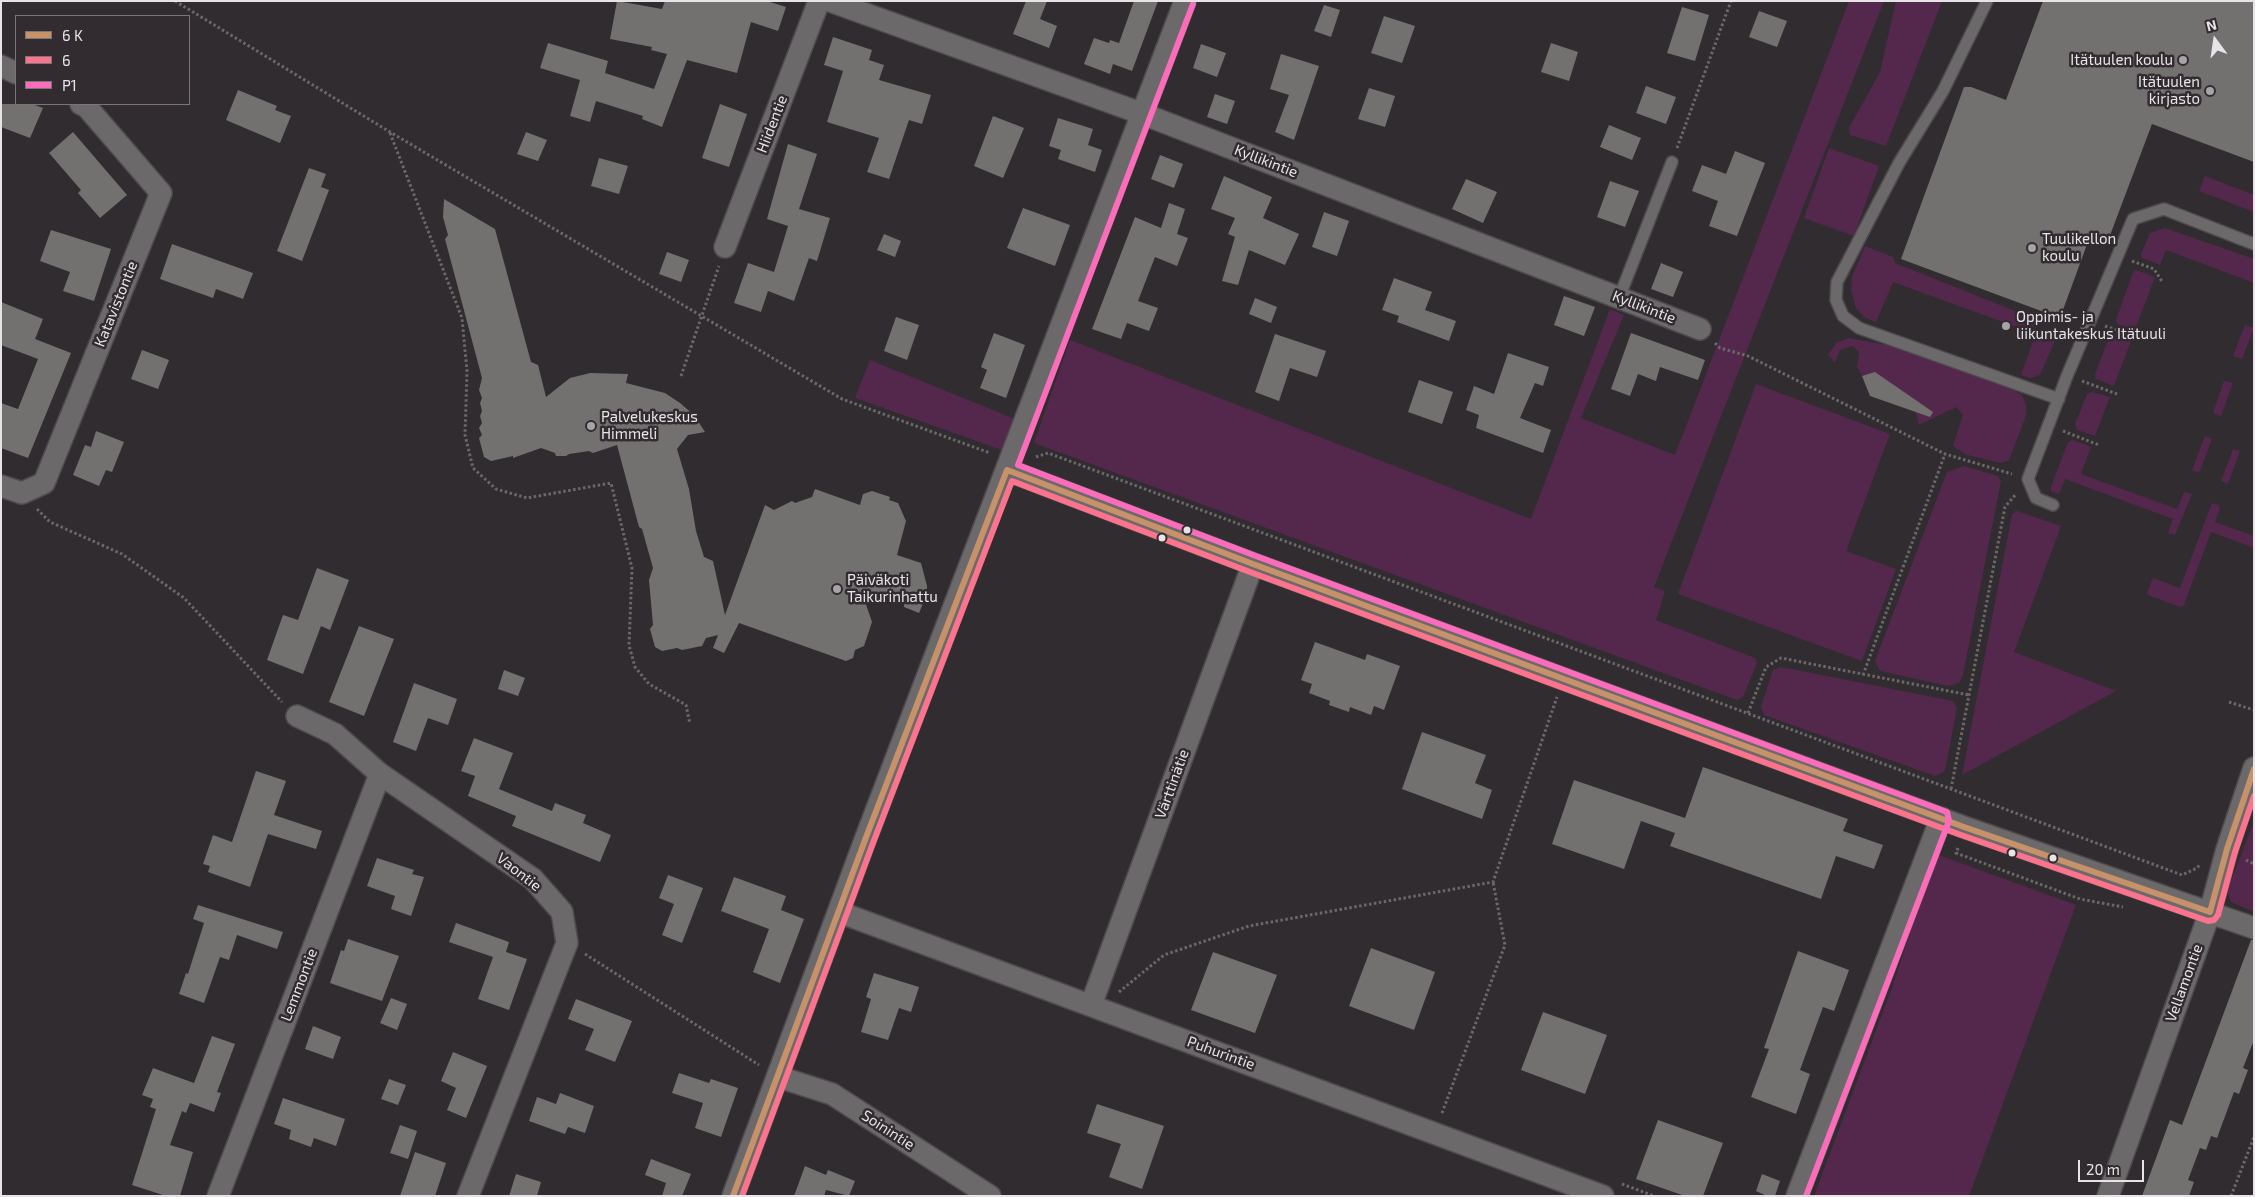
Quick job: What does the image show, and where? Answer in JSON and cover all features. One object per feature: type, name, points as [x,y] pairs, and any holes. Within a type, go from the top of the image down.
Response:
[{"type":"street","name":"Hiidentie","points":[[725,247],[818,1]]},
{"type":"street","name":"Kyllikintie","points":[[830,1],[1143,114],[1700,329]]},
{"type":"street","points":[[733,1196],[1185,1]]},
{"type":"street","points":[[1,66],[15,73]]},
{"type":"street","name":"Katavistontie","points":[[22,493],[44,483],[161,193],[84,105]]},
{"type":"street","points":[[1009,463],[1253,564],[1941,818],[2254,928]]},
{"type":"street","points":[[1,486],[22,493]]},
{"type":"street","name":"Värttinätie","points":[[1091,1005],[1253,564]]},
{"type":"street","name":"Vaontie","points":[[297,716],[335,734],[380,774],[533,879],[562,912],[567,943]]},
{"type":"street","name":"Vellamontie","points":[[2108,1196],[2210,912],[2227,849],[2254,768]]},
{"type":"street","name":"Lemmontie","points":[[218,1196],[380,774]]},
{"type":"street","points":[[1797,1196],[1941,818]]},
{"type":"street","name":"Puhurintie","points":[[840,912],[1603,1196]]},
{"type":"street","points":[[468,1196],[567,943]]},
{"type":"street","name":"Soinintie","points":[[779,1077],[832,1094],[990,1196]]},
{"type":"lane","points":[[1987,1],[1943,91],[1899,163],[1837,282],[1836,300],[1843,316],[1859,328],[2059,399]]},
{"type":"lane","points":[[1619,298],[1672,162]]},
{"type":"lane","points":[[2053,505],[2036,498],[2028,479],[2067,376],[2133,219],[2164,209],[2254,244]]},
{"type":"path","points":[[175,1],[390,132],[842,398],[989,453],[1009,463],[1048,453],[2182,875],[2197,868],[2202,861]]},
{"type":"path","points":[[1672,162],[1731,1]]},
{"type":"path","points":[[390,132],[462,318],[467,371],[465,435],[473,468],[496,489],[527,498],[611,483],[632,568],[629,645],[635,667],[649,684],[686,705],[690,724]]},
{"type":"path","points":[[681,376],[725,247]]},
{"type":"path","points":[[2116,256],[2154,269],[2163,282]]},
{"type":"path","points":[[2090,320],[2139,338]]},
{"type":"path","points":[[1700,329],[1720,348],[1748,356],[1945,454],[2028,479],[2005,507],[1951,789]]},
{"type":"path","points":[[2067,376],[2117,394]]},
{"type":"path","points":[[2049,426],[2099,445]]},
{"type":"path","points":[[1863,674],[1945,454]]},
{"type":"path","points":[[22,493],[50,522],[122,554],[184,598],[276,697],[297,716]]},
{"type":"path","points":[[1748,714],[1766,667],[1781,658],[1969,696]]},
{"type":"path","points":[[1440,1117],[1505,945],[1493,882],[1564,678]]},
{"type":"path","points":[[2229,702],[2254,710]]},
{"type":"path","points":[[1115,995],[1164,955],[1249,926],[1493,882]]},
{"type":"path","points":[[567,943],[779,1077]]},
{"type":"path","points":[[2231,1196],[2254,1137]]},
{"type":"shaded area","points":[[1849,1],[1884,1],[1654,587],[1665,591],[1656,620],[1755,658],[1757,663],[1743,697],[1737,700],[1034,443],[1070,340],[1531,519],[1610,309],[1624,315],[1581,418],[1675,455]]},
{"type":"shaded area","points":[[1896,1],[1942,1],[1886,146],[1850,135],[1849,128],[1880,72]]},
{"type":"shaded area","points":[[1829,148],[1879,166],[1854,236],[1804,218]]},
{"type":"shaded area","points":[[2205,176],[2254,195],[2254,212],[2199,191]]},
{"type":"shaded area","points":[[2165,228],[2254,259],[2254,283],[2166,250],[2160,265],[2142,258],[2141,254],[2150,233]]},
{"type":"shaded area","points":[[1865,246],[1893,257],[1895,263],[2040,321],[2037,327],[2022,329],[1893,282],[1876,322],[1864,317],[1856,308],[1851,290],[1852,277]]},
{"type":"shaded area","points":[[2136,270],[2155,277],[2135,330],[2117,324],[2116,320],[2133,272]]},
{"type":"shaded area","points":[[2245,325],[2254,328],[2242,359],[2233,356]]},
{"type":"shaded area","points":[[2114,335],[2131,341],[2114,386],[2096,379],[2095,374],[2109,338]]},
{"type":"shaded area","points":[[2035,336],[2057,336],[2040,375],[2030,378],[2021,375]]},
{"type":"shaded area","points":[[1848,338],[1899,347],[2012,389],[2022,395],[2026,405],[2026,416],[2009,460],[2001,463],[1967,455],[1953,446],[1963,415],[1956,407],[1919,425],[1912,398],[1862,376],[1857,367],[1859,352],[1852,346],[1840,350],[1835,362],[1828,355],[1836,343]]},
{"type":"shaded area","points":[[870,360],[1015,419],[1002,450],[855,398]]},
{"type":"shaded area","points":[[2224,381],[2233,383],[2221,416],[2213,413]]},
{"type":"shaded area","points":[[1756,384],[1890,434],[1846,551],[1896,569],[1862,661],[1678,594]]},
{"type":"shaded area","points":[[2092,392],[2110,397],[2095,436],[2077,430],[2075,424],[2087,394]]},
{"type":"shaded area","points":[[2205,436],[2212,439],[2199,473],[2192,470]]},
{"type":"shaded area","points":[[2074,440],[2091,447],[2081,474],[2177,509],[2184,492],[2192,494],[2175,535],[2168,533],[2173,519],[2065,479],[2059,494],[2051,491],[2068,442]]},
{"type":"shaded area","points":[[2233,449],[2240,451],[2228,484],[2221,481]]},
{"type":"shaded area","points":[[1964,466],[1998,476],[2001,481],[1963,675],[1959,683],[1948,686],[1880,671],[1875,661],[1947,472]]},
{"type":"shaded area","points":[[2212,503],[2220,508],[2215,522],[2254,536],[2254,548],[2211,532],[2184,605],[2180,607],[2148,595],[2147,592],[2153,578],[2180,588]]},
{"type":"shaded area","points":[[2017,511],[2061,526],[2014,652],[2116,691],[1962,775],[2012,514]]},
{"type":"shaded area","points":[[1781,667],[1953,701],[1957,708],[1945,771],[1935,776],[1764,715],[1761,707],[1773,670]]},
{"type":"shaded area","points":[[2254,822],[2254,912],[2231,902],[2227,891]]},
{"type":"shaded area","points":[[1936,854],[2076,905],[1969,1196],[1814,1196],[1892,988]]},
{"type":"building","points":[[617,1],[662,9],[665,1],[767,1],[786,7],[778,31],[751,22],[737,73],[687,60],[662,127],[642,119],[643,116],[596,101],[590,122],[570,116],[580,80],[540,68],[548,43],[608,61],[605,73],[654,89],[667,54],[651,50],[652,47],[610,39]]},
{"type":"building","points":[[1026,1],[1047,1],[1040,19],[1057,26],[1049,48],[1013,34]]},
{"type":"building","points":[[1134,1],[1158,1],[1132,71],[1113,64],[1110,74],[1084,64],[1094,38],[1109,43],[1110,40],[1119,43]]},
{"type":"building","points":[[2043,1],[2254,1],[2254,162],[2152,124],[2106,246],[2089,239],[2060,318],[1901,259],[1964,87],[1971,87],[2006,100]]},
{"type":"building","points":[[1324,5],[1340,10],[1331,37],[1314,31]]},
{"type":"building","points":[[1682,7],[1709,15],[1695,61],[1667,53]]},
{"type":"building","points":[[1759,11],[1787,21],[1777,47],[1749,37]]},
{"type":"building","points":[[1384,16],[1415,26],[1402,63],[1371,53]]},
{"type":"building","points":[[833,37],[872,50],[869,60],[884,65],[879,80],[931,95],[922,124],[909,120],[889,179],[867,172],[879,138],[827,122],[843,71],[824,65]]},
{"type":"building","points":[[1551,43],[1578,52],[1569,81],[1541,72]]},
{"type":"building","points":[[1201,44],[1226,53],[1217,77],[1193,68]]},
{"type":"building","points":[[1281,54],[1319,66],[1294,140],[1275,132],[1289,95],[1270,89]]},
{"type":"building","points":[[1646,86],[1676,97],[1666,124],[1636,113]]},
{"type":"building","points":[[1369,88],[1395,96],[1385,127],[1358,119]]},
{"type":"building","points":[[238,90],[277,106],[275,110],[291,116],[280,143],[226,120]]},
{"type":"building","points":[[1215,94],[1235,101],[1227,124],[1207,117]]},
{"type":"building","points":[[1,104],[35,105],[43,108],[30,138],[1,127]]},
{"type":"building","points":[[720,104],[747,114],[729,167],[702,158]]},
{"type":"building","points":[[993,116],[1024,128],[1003,178],[974,166]]},
{"type":"building","points":[[1058,118],[1093,129],[1088,145],[1102,150],[1095,172],[1058,159],[1061,150],[1049,146]]},
{"type":"building","points":[[1609,125],[1641,138],[1632,160],[1600,147]]},
{"type":"building","points":[[73,132],[127,195],[100,218],[78,193],[81,190],[49,153]]},
{"type":"building","points":[[526,132],[547,140],[538,161],[517,154]]},
{"type":"building","points":[[788,144],[817,154],[799,209],[830,218],[817,261],[809,258],[794,301],[768,291],[761,312],[734,303],[748,263],[774,272],[788,226],[767,219]]},
{"type":"building","points":[[1735,151],[1765,163],[1737,236],[1709,226],[1718,201],[1692,191],[1702,165],[1726,174]]},
{"type":"building","points":[[1160,155],[1183,164],[1174,188],[1151,179]]},
{"type":"building","points":[[599,158],[628,166],[619,194],[591,186]]},
{"type":"building","points":[[309,168],[326,174],[321,187],[329,190],[302,261],[277,251]]},
{"type":"building","points":[[1224,176],[1272,197],[1263,218],[1299,234],[1285,265],[1249,250],[1238,285],[1222,281],[1235,237],[1228,234],[1235,218],[1211,209]]},
{"type":"building","points":[[1466,179],[1497,192],[1483,223],[1452,209]]},
{"type":"building","points":[[1610,181],[1639,191],[1625,227],[1597,217]]},
{"type":"building","points":[[444,199],[495,229],[531,362],[538,365],[546,397],[570,378],[590,373],[628,374],[626,383],[665,393],[694,415],[705,432],[688,435],[677,449],[689,489],[696,531],[704,557],[713,561],[725,615],[765,505],[774,510],[792,501],[795,503],[812,497],[815,489],[860,505],[863,494],[872,491],[890,497],[889,500],[898,503],[906,521],[897,555],[921,563],[927,586],[927,594],[919,613],[904,607],[904,604],[861,590],[872,622],[864,646],[855,650],[853,658],[846,661],[739,623],[724,653],[713,648],[718,635],[706,638],[702,646],[682,650],[677,648],[662,651],[655,647],[650,629],[653,625],[649,580],[653,568],[642,529],[639,527],[617,445],[593,453],[589,451],[566,456],[556,456],[555,453],[541,448],[513,458],[513,456],[491,461],[484,457],[479,438],[482,435],[479,428],[482,423],[480,403],[482,398],[479,390],[482,378],[445,239],[448,235],[443,217]]},
{"type":"building","points":[[1169,203],[1185,209],[1177,234],[1188,238],[1177,266],[1155,257],[1138,301],[1158,308],[1149,331],[1127,323],[1121,339],[1092,329],[1135,217],[1161,228]]},
{"type":"building","points":[[1023,208],[1070,225],[1055,266],[1007,248]]},
{"type":"building","points":[[1324,212],[1349,221],[1337,256],[1312,247]]},
{"type":"building","points":[[51,230],[111,249],[94,301],[63,291],[70,272],[40,261]]},
{"type":"building","points":[[884,234],[901,241],[895,257],[877,250]]},
{"type":"building","points":[[172,244],[253,273],[243,299],[216,289],[213,298],[160,279]]},
{"type":"building","points":[[667,252],[689,260],[681,282],[659,274]]},
{"type":"building","points":[[1661,263],[1683,272],[1673,297],[1651,289]]},
{"type":"building","points":[[1394,278],[1432,292],[1425,310],[1456,321],[1449,341],[1397,322],[1399,316],[1382,310]]},
{"type":"building","points":[[1564,296],[1595,307],[1584,336],[1554,325]]},
{"type":"building","points":[[1255,298],[1277,307],[1271,323],[1249,314]]},
{"type":"building","points":[[1,302],[43,319],[35,339],[71,353],[28,458],[1,448],[1,403],[18,409],[38,359],[1,345]]},
{"type":"building","points":[[896,317],[919,325],[907,360],[884,351]]},
{"type":"building","points":[[994,333],[1025,345],[1006,398],[980,388],[987,370],[981,367]]},
{"type":"building","points":[[1631,333],[1705,360],[1698,380],[1660,367],[1656,381],[1638,374],[1630,396],[1611,389]]},
{"type":"building","points":[[1275,334],[1326,351],[1317,377],[1290,368],[1279,401],[1255,392]]},
{"type":"building","points":[[142,350],[169,360],[158,389],[131,379]]},
{"type":"building","points":[[1508,353],[1549,367],[1543,386],[1535,383],[1520,418],[1551,430],[1543,453],[1476,428],[1479,415],[1466,410],[1474,386],[1494,394]]},
{"type":"building","points":[[1875,372],[1933,412],[1930,417],[1870,396],[1862,376]]},
{"type":"building","points":[[1419,380],[1453,392],[1442,424],[1408,412]]},
{"type":"building","points":[[96,431],[124,442],[112,472],[106,470],[99,486],[73,475],[85,445],[91,447]]},
{"type":"building","points":[[317,568],[349,580],[330,630],[321,626],[303,674],[267,660],[283,615],[298,620]]},
{"type":"building","points":[[359,626],[394,639],[364,716],[329,702]]},
{"type":"building","points":[[1315,642],[1365,660],[1367,654],[1400,666],[1384,710],[1374,706],[1371,715],[1350,707],[1349,712],[1329,705],[1330,701],[1309,693],[1312,684],[1301,680]]},
{"type":"building","points":[[504,670],[525,678],[518,696],[498,689]]},
{"type":"building","points":[[414,683],[457,699],[448,725],[428,718],[416,751],[393,742]]},
{"type":"building","points":[[1422,732],[1486,755],[1475,783],[1492,790],[1482,819],[1402,789]]},
{"type":"building","points":[[474,738],[513,753],[499,789],[552,811],[555,803],[586,815],[583,823],[611,835],[600,862],[512,826],[516,816],[468,796],[475,776],[461,771]]},
{"type":"building","points":[[1703,767],[1848,819],[1843,831],[1883,845],[1874,869],[1836,856],[1821,899],[1670,846],[1675,833],[1641,821],[1624,869],[1552,844],[1574,780],[1685,818]]},
{"type":"building","points":[[256,771],[286,781],[274,815],[322,831],[316,849],[268,834],[250,887],[208,872],[210,866],[203,864],[213,835],[232,842]]},
{"type":"building","points":[[377,858],[414,870],[412,874],[424,877],[411,916],[391,909],[395,896],[367,886]]},
{"type":"building","points":[[668,875],[703,888],[682,943],[662,935],[674,904],[659,898]]},
{"type":"building","points":[[734,877],[786,896],[781,910],[804,919],[780,983],[753,972],[769,929],[721,911]]},
{"type":"building","points":[[198,905],[283,932],[277,949],[237,935],[229,960],[220,957],[204,1003],[179,994],[186,973],[188,974],[204,923],[193,919]]},
{"type":"building","points":[[456,923],[509,942],[506,952],[527,959],[509,1010],[478,999],[493,957],[449,942]]},
{"type":"building","points":[[348,939],[399,956],[382,1001],[330,983],[341,950],[344,951]]},
{"type":"building","points":[[2251,940],[2254,940],[2254,1040],[2243,1068],[2248,1070],[2239,1094],[2234,1092],[2217,1138],[2211,1136],[2206,1150],[2200,1148],[2188,1180],[2194,1182],[2189,1196],[2142,1196],[2170,1120],[2182,1125]]},
{"type":"building","points":[[1371,948],[1435,972],[1414,1030],[1349,1006]]},
{"type":"building","points":[[1798,951],[1849,970],[1834,1011],[1823,1007],[1800,1070],[1810,1074],[1796,1114],[1751,1097],[1769,1049],[1764,1048]]},
{"type":"building","points":[[1213,952],[1277,975],[1255,1033],[1191,1010]]},
{"type":"building","points":[[874,973],[919,987],[911,1012],[899,1008],[888,1040],[861,1032],[871,999],[866,997]]},
{"type":"building","points":[[391,998],[407,1004],[397,1030],[380,1023]]},
{"type":"building","points":[[576,999],[632,1021],[615,1062],[585,1050],[594,1029],[568,1019]]},
{"type":"building","points":[[1543,1012],[1607,1035],[1585,1094],[1521,1070]]},
{"type":"building","points":[[313,1026],[341,1037],[333,1059],[305,1049]]},
{"type":"building","points":[[212,1036],[235,1044],[217,1092],[221,1093],[214,1112],[190,1103],[186,1113],[182,1111],[170,1145],[193,1152],[180,1196],[166,1196],[132,1185],[156,1109],[150,1107],[153,1099],[142,1095],[153,1068],[194,1083]]},
{"type":"building","points":[[453,1052],[487,1066],[466,1118],[447,1110],[456,1088],[441,1081]]},
{"type":"building","points":[[679,1073],[709,1083],[711,1079],[738,1088],[721,1137],[695,1128],[703,1103],[672,1093]]},
{"type":"building","points":[[389,1079],[406,1085],[398,1105],[381,1099]]},
{"type":"building","points":[[560,1093],[594,1106],[585,1133],[568,1127],[565,1134],[529,1121],[537,1097],[556,1104]]},
{"type":"building","points":[[283,1098],[345,1119],[336,1146],[314,1138],[311,1147],[289,1139],[291,1130],[274,1124]]},
{"type":"building","points":[[1097,1104],[1164,1126],[1142,1189],[1109,1177],[1121,1144],[1087,1133]]},
{"type":"building","points":[[1658,1120],[1723,1143],[1703,1196],[1685,1196],[1636,1179]]},
{"type":"building","points":[[400,1125],[417,1131],[408,1159],[390,1153]]},
{"type":"building","points":[[415,1152],[446,1163],[435,1196],[400,1196]]},
{"type":"building","points":[[651,1159],[691,1174],[682,1196],[662,1196],[666,1183],[645,1175]]},
{"type":"building","points":[[805,1166],[826,1175],[828,1170],[855,1181],[849,1196],[826,1190],[824,1196],[794,1196]]},
{"type":"building","points":[[516,1174],[541,1182],[537,1196],[509,1196]]},
{"type":"building","points":[[1762,1174],[1780,1181],[1775,1196],[1767,1196],[1756,1191]]},
{"type":"transit line","name":"P1","points":[[1193,4],[1018,465],[1256,556],[1947,812],[1949,821],[1806,1196]]},
{"type":"transit line","points":[[1007,470],[1253,564],[1964,827],[2210,912]]},
{"type":"transit line","points":[[733,1196],[865,840],[1007,470]]},
{"type":"transit line","name":"6","points":[[742,1196],[873,843],[1012,481],[1250,572],[1961,835],[2208,921],[2214,920],[2218,915],[2235,852],[2254,796]]},
{"type":"transit line","points":[[2210,912],[2227,849],[2254,769]]},
{"type":"place","name":"Itätuulen koulu","points":[[2183,60]]},
{"type":"place","name":"Itätuulen kirjasto","points":[[2210,91]]},
{"type":"place","name":"Tuulikellon koulu","points":[[2032,248]]},
{"type":"place","name":"Oppimis- ja liikuntakeskus Itätuuli","points":[[2006,326]]},
{"type":"place","name":"Palvelukeskus Himmeli","points":[[591,426]]},
{"type":"place","name":"Päiväkoti Taikurinhattu","points":[[837,589]]}]
